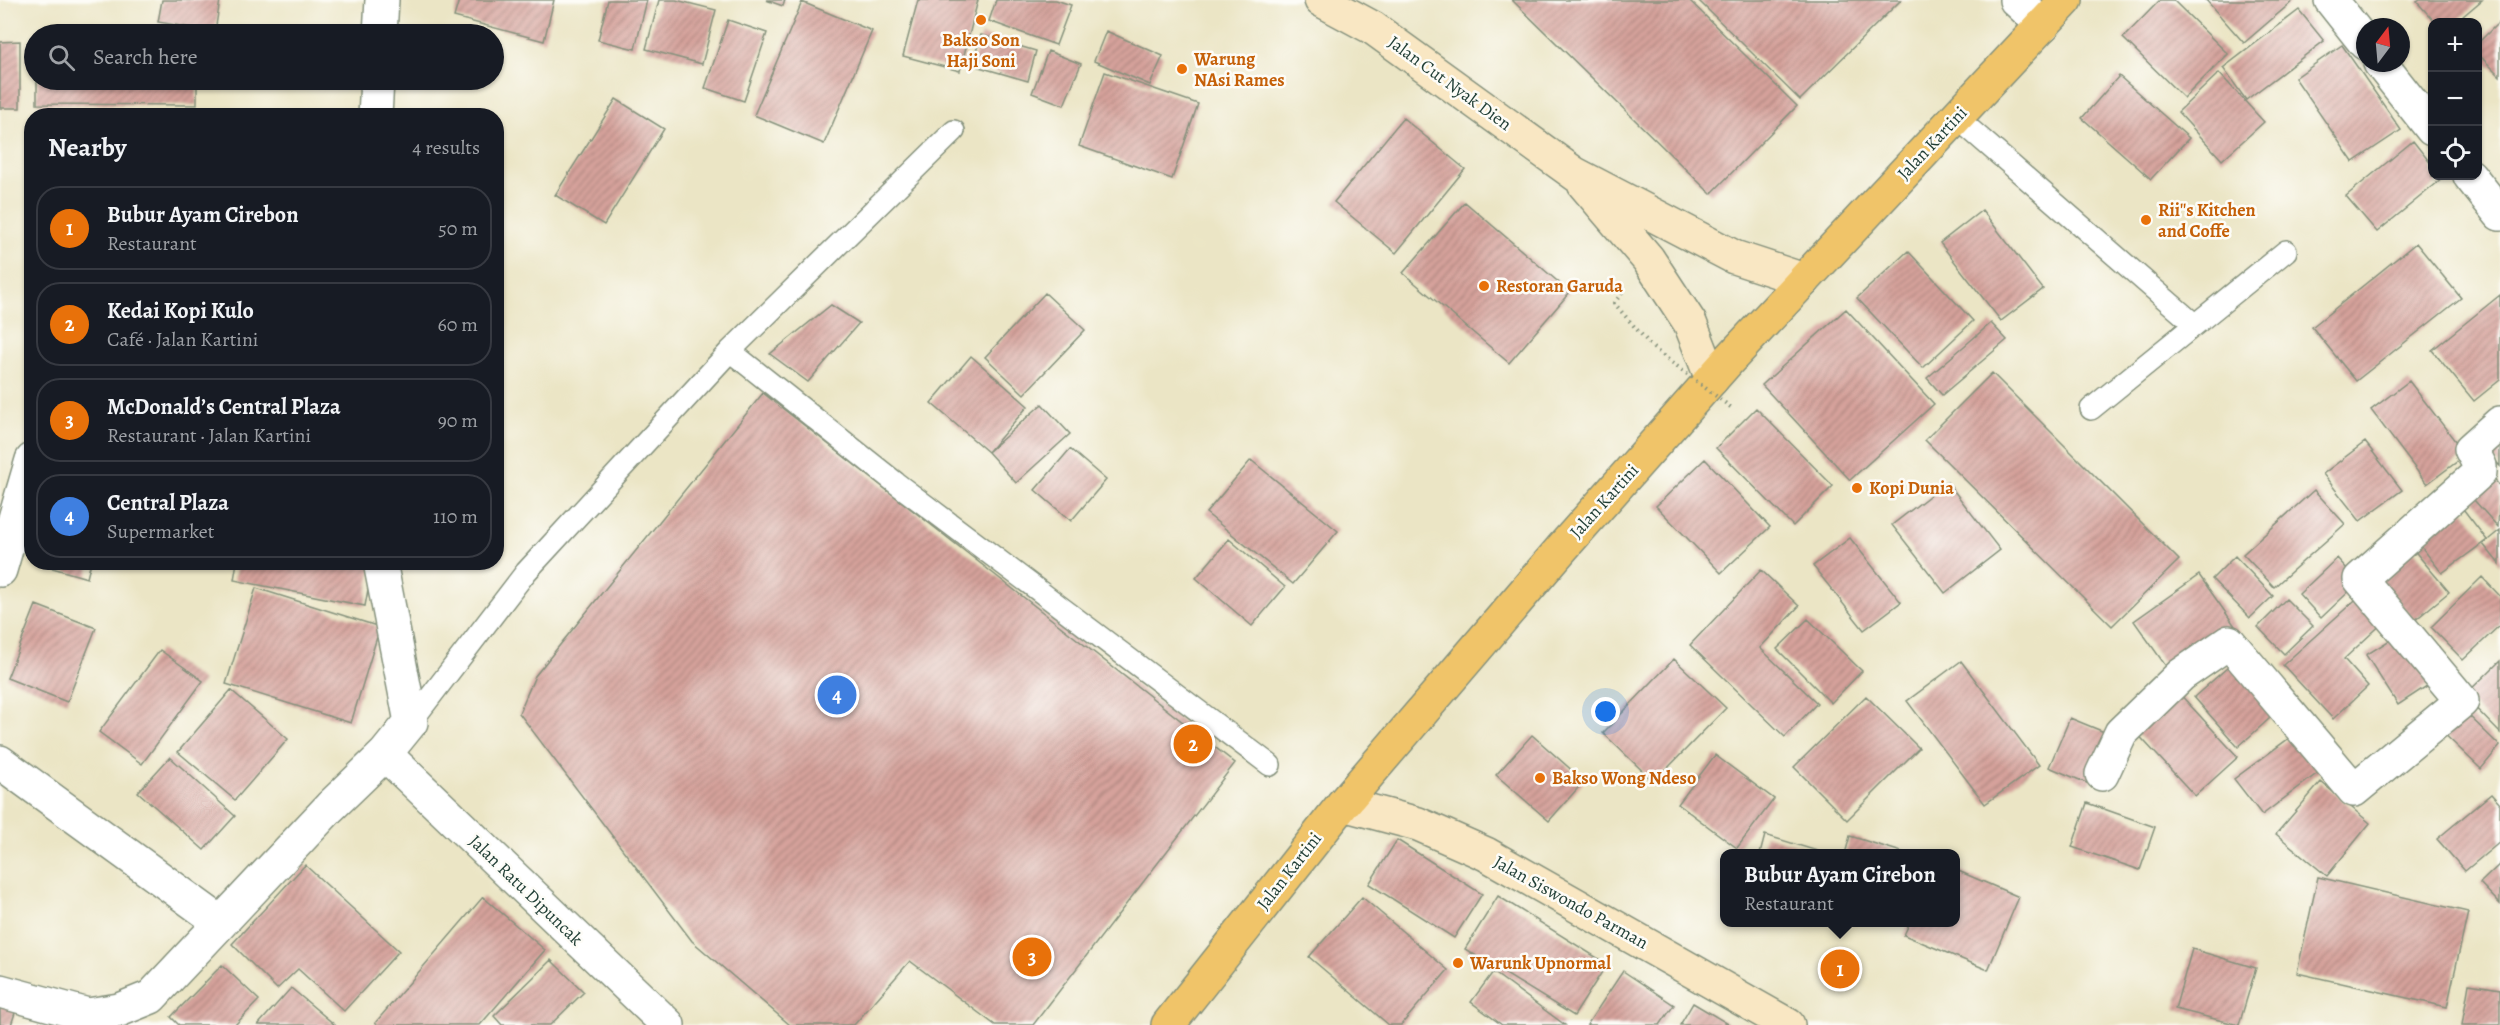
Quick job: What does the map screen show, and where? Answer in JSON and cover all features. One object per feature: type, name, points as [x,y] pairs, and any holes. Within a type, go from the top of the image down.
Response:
[{"type":"highway","name":"Jalan Kartini","points":[[1168,1025],[1343,804],[1563,547],[1803,280],[2066,0]]},
{"type":"street","points":[[381,24],[382,0]]},
{"type":"street","name":"Jalan Cut Nyak Dien","points":[[1321,0],[1374,28],[1575,174],[1652,211],[1734,257],[1803,280]]},
{"type":"street","points":[[2016,0],[2043,25]]},
{"type":"street","points":[[2331,0],[2356,32]]},
{"type":"street","points":[[2387,72],[2431,126]]},
{"type":"street","points":[[375,108],[376,90]]},
{"type":"street","name":"Jalan Cut Nyak Dien","points":[[1575,174],[1654,268],[1690,323],[1712,379]]},
{"type":"street","points":[[2473,180],[2500,214]]},
{"type":"street","points":[[2102,774],[2121,733],[2181,675],[2229,642],[2354,790],[2462,701],[2360,579],[2480,472],[2480,466],[2471,449],[2500,423]]},
{"type":"street","points":[[0,570],[24,488]]},
{"type":"street","points":[[0,991],[94,1020],[151,997],[220,922],[385,754],[411,722],[382,570]]},
{"type":"street","name":"Jalan Ratu Dipuncak","points":[[385,754],[669,1025]]},
{"type":"street","points":[[0,762],[220,922]]},
{"type":"street","name":"Jalan Siswondo Parman","points":[[1343,804],[1418,824],[1486,854],[1788,1025]]},
{"type":"lane","points":[[1956,117],[2194,324]]},
{"type":"lane","points":[[411,722],[526,572],[730,351],[954,131]]},
{"type":"lane","points":[[2091,409],[2286,251]]},
{"type":"lane","points":[[730,351],[896,483],[1270,765]]},
{"type":"path","points":[[1614,303],[1653,348],[1733,409]]},
{"type":"building","points":[[162,0],[220,0],[216,24],[158,22]]},
{"type":"building","points":[[459,0],[554,0],[544,41],[504,30],[504,24],[480,24],[454,17]]},
{"type":"building","points":[[608,0],[647,0],[635,49],[598,40]]},
{"type":"building","points":[[659,0],[676,0],[716,10],[702,64],[646,49]]},
{"type":"building","points":[[766,0],[785,0],[783,6]]},
{"type":"building","points":[[918,0],[978,0],[960,71],[903,56]]},
{"type":"building","points":[[996,0],[1056,0],[1071,5],[1056,45],[989,21]]},
{"type":"building","points":[[1512,0],[1689,0],[1797,106],[1711,194]]},
{"type":"building","points":[[1698,0],[1901,0],[1800,100]]},
{"type":"building","points":[[2160,0],[2173,0],[2228,54],[2184,98],[2123,38]]},
{"type":"building","points":[[2206,0],[2294,0],[2244,43]]},
{"type":"building","points":[[2420,0],[2482,0],[2461,18],[2431,18],[2417,2]]},
{"type":"building","points":[[802,2],[872,31],[824,144],[754,115]]},
{"type":"building","points":[[2299,10],[2324,41],[2246,100],[2223,68]]},
{"type":"building","points":[[728,20],[767,33],[744,101],[705,88]]},
{"type":"building","points":[[2500,21],[2500,76],[2482,58],[2482,39]]},
{"type":"building","points":[[1106,31],[1163,56],[1150,85],[1094,61]]},
{"type":"building","points":[[981,35],[1036,51],[1028,81],[972,65]]},
{"type":"building","points":[[20,41],[20,108],[0,108],[0,42]]},
{"type":"building","points":[[2342,45],[2356,65],[2356,72],[2361,72],[2401,130],[2353,162],[2295,78]]},
{"type":"building","points":[[1048,51],[1081,64],[1064,105],[1032,93]]},
{"type":"building","points":[[1105,72],[1198,104],[1172,179],[1079,146]]},
{"type":"building","points":[[2219,73],[2264,122],[2222,160],[2178,112]]},
{"type":"building","points":[[2119,76],[2189,138],[2151,179],[2082,118]]},
{"type":"building","points":[[37,90],[197,90],[197,105],[37,104]]},
{"type":"building","points":[[616,99],[664,129],[604,225],[555,195]]},
{"type":"building","points":[[1403,118],[1465,169],[1396,253],[1334,202]]},
{"type":"building","points":[[2413,141],[2428,160],[2428,180],[2441,180],[2377,232],[2346,196]]},
{"type":"building","points":[[1465,202],[1570,292],[1509,363],[1403,273]]},
{"type":"building","points":[[1982,210],[2043,289],[2001,321],[1940,243]]},
{"type":"building","points":[[2416,243],[2461,298],[2356,381],[2312,327]]},
{"type":"building","points":[[1908,251],[1973,321],[1923,368],[1857,298]]},
{"type":"building","points":[[1045,293],[1085,330],[1024,394],[985,357]]},
{"type":"building","points":[[2500,295],[2500,380],[2474,401],[2432,350]]},
{"type":"building","points":[[831,305],[859,323],[808,382],[770,354]]},
{"type":"building","points":[[1846,309],[1934,404],[1850,480],[1762,385]]},
{"type":"building","points":[[1991,323],[2007,340],[1942,395],[1927,378]]},
{"type":"building","points":[[971,356],[1028,406],[988,452],[931,403]]},
{"type":"building","points":[[1992,373],[2179,560],[2112,626],[1925,440]]},
{"type":"building","points":[[2409,381],[2466,455],[2427,484],[2371,410]]},
{"type":"building","points":[[763,393],[1235,763],[1033,1025],[995,1025],[910,961],[854,1025],[790,1025],[692,941],[519,713],[535,676]]},
{"type":"building","points":[[1042,404],[1070,434],[1016,483],[988,452]]},
{"type":"building","points":[[1756,408],[1833,486],[1793,526],[1716,448]]},
{"type":"building","points":[[2500,428],[2500,466],[2481,446]]},
{"type":"building","points":[[2365,442],[2402,490],[2360,521],[2323,474]]},
{"type":"building","points":[[1070,449],[1106,480],[1071,521],[1035,490]]},
{"type":"building","points":[[1705,459],[1770,527],[1721,573],[1656,506]]},
{"type":"building","points":[[1251,460],[1338,531],[1293,584],[1206,513]]},
{"type":"building","points":[[2487,472],[2500,486],[2498,527],[2466,491]]},
{"type":"building","points":[[1947,482],[2000,550],[1945,593],[1892,525]]},
{"type":"building","points":[[2314,490],[2345,524],[2274,587],[2243,554]]},
{"type":"building","points":[[2457,501],[2487,540],[2442,573],[2412,535]]},
{"type":"building","points":[[2500,530],[2500,565],[2483,544]]},
{"type":"building","points":[[1850,538],[1901,602],[1864,630],[1813,566]]},
{"type":"building","points":[[1229,539],[1285,587],[1252,626],[1196,578]]},
{"type":"building","points":[[2407,542],[2449,592],[2414,621],[2372,571]]},
{"type":"building","points":[[2235,556],[2273,596],[2250,618],[2212,579]]},
{"type":"building","points":[[2337,558],[2359,582],[2321,618],[2299,594]]},
{"type":"building","points":[[60,570],[89,570],[87,578]]},
{"type":"building","points":[[236,570],[372,570],[365,606],[234,580]]},
{"type":"building","points":[[1761,570],[1799,606],[1760,648],[1817,703],[1785,737],[1690,645]]},
{"type":"building","points":[[2199,575],[2240,633],[2175,679],[2134,621]]},
{"type":"building","points":[[2482,577],[2500,596],[2500,625],[2463,660],[2431,627]]},
{"type":"building","points":[[256,588],[380,627],[351,723],[226,684]]},
{"type":"building","points":[[2363,593],[2388,618],[2344,659],[2368,686],[2333,719],[2283,665]]},
{"type":"building","points":[[2286,599],[2313,626],[2284,654],[2258,627]]},
{"type":"building","points":[[36,605],[96,628],[67,702],[7,678]]},
{"type":"building","points":[[1808,619],[1862,671],[1831,703],[1777,649]]},
{"type":"building","points":[[2401,633],[2433,682],[2398,705],[2366,655]]},
{"type":"building","points":[[160,650],[203,681],[142,764],[99,732]]},
{"type":"building","points":[[1674,659],[1726,708],[1654,782],[1603,733]]},
{"type":"building","points":[[2236,660],[2280,709],[2238,747],[2194,697]]},
{"type":"building","points":[[1961,661],[2039,765],[1985,804],[1907,701]]},
{"type":"building","points":[[2500,661],[2500,733],[2464,696]]},
{"type":"building","points":[[231,690],[288,739],[235,800],[178,752]]},
{"type":"building","points":[[2176,690],[2238,757],[2195,796],[2133,729]]},
{"type":"building","points":[[1866,696],[1919,748],[1847,820],[1794,767]]},
{"type":"building","points":[[2458,705],[2500,746],[2481,769],[2436,726]]},
{"type":"building","points":[[2070,718],[2109,734],[2089,784],[2049,767]]},
{"type":"building","points":[[2296,733],[2323,769],[2262,815],[2234,779]]},
{"type":"building","name":"Bakso Wong Ndeso","points":[[1532,735],[1584,781],[1549,821],[1496,775]]},
{"type":"building","points":[[1715,755],[1774,799],[1737,848],[1678,804]]},
{"type":"building","points":[[170,757],[235,816],[204,850],[138,792]]},
{"type":"building","points":[[2321,782],[2370,823],[2327,876],[2276,834]]},
{"type":"building","points":[[2491,794],[2500,804],[2500,842],[2465,871],[2437,839]]},
{"type":"building","points":[[2087,803],[2155,827],[2140,870],[2072,847]]},
{"type":"building","points":[[1765,835],[1811,849],[1761,849]]},
{"type":"building","points":[[1850,836],[1892,849],[1846,849]]},
{"type":"building","points":[[1397,840],[1482,894],[1454,938],[1369,884]]},
{"type":"building","points":[[2500,864],[2500,904],[2480,883]]},
{"type":"building","points":[[305,865],[399,951],[344,1011],[298,969],[277,989],[232,944]]},
{"type":"building","points":[[1960,872],[2019,897],[1988,970],[1904,935],[1908,927],[1960,927]]},
{"type":"building","points":[[2318,877],[2468,912],[2447,1007],[2297,973]]},
{"type":"building","points":[[1498,896],[1607,964],[1574,1016],[1465,949]]},
{"type":"building","points":[[483,897],[545,950],[480,1025],[378,1025],[375,1023]]},
{"type":"building","points":[[1362,897],[1448,970],[1401,1025],[1389,1025],[1309,957]]},
{"type":"building","points":[[2192,949],[2256,968],[2239,1025],[2175,1009]]},
{"type":"building","points":[[551,960],[584,992],[550,1025],[502,1025],[494,1016]]},
{"type":"building","points":[[222,965],[259,1000],[235,1025],[179,1025],[171,1017]]},
{"type":"building","points":[[1623,971],[1674,1005],[1660,1025],[1587,1025]]},
{"type":"building","points":[[1493,972],[1565,1025],[1502,1025],[1471,1002]]},
{"type":"building","points":[[2469,984],[2500,989],[2500,1025],[2462,1025]]},
{"type":"building","points":[[291,988],[335,1025],[258,1025]]},
{"type":"building","points":[[0,997],[18,1004],[11,1025],[0,1025]]},
{"type":"building","points":[[1693,1003],[1730,1025],[1680,1025]]},
{"type":"place","name":"Bakso Son Haji Soni","points":[[981,20]]},
{"type":"place","name":"Warung NAsi Rames","points":[[1182,69]]},
{"type":"place","name":"Rii''s Kitchen and Coffe","points":[[2146,220]]},
{"type":"place","name":"Restoran Garuda","points":[[1484,286]]},
{"type":"place","name":"Kopi Dunia","points":[[1857,488]]},
{"type":"place","name":"Central Plaza","points":[[837,695]]},
{"type":"place","name":"Kedai Kopi Kulo","points":[[1193,744]]},
{"type":"place","name":"Bakso Wong Ndeso","points":[[1540,778]]},
{"type":"place","name":"McDonald’s Central Plaza","points":[[1032,957]]},
{"type":"place","name":"Warunk Upnormal","points":[[1458,963]]},
{"type":"place","name":"Bubur Ayam Cirebon","points":[[1840,969]]}]
